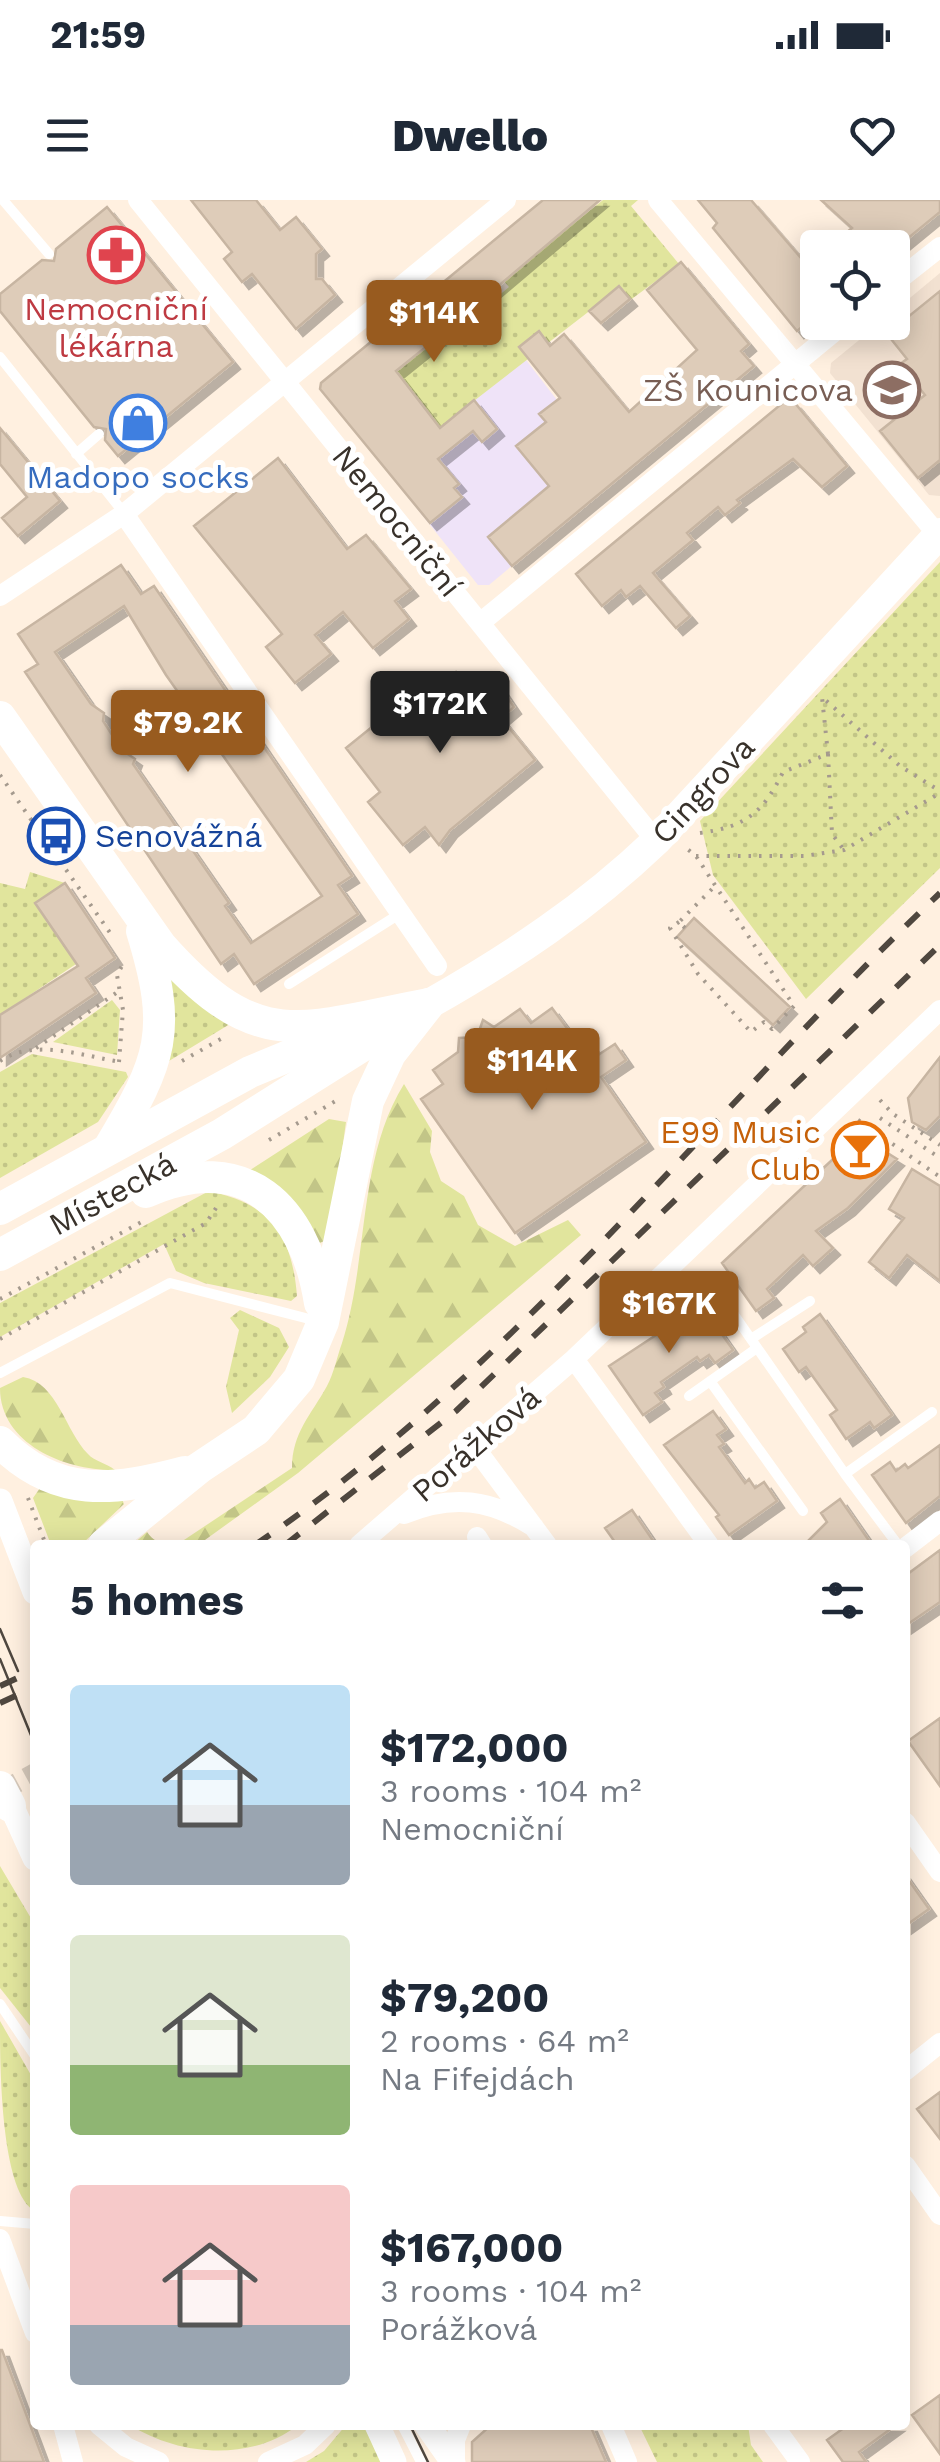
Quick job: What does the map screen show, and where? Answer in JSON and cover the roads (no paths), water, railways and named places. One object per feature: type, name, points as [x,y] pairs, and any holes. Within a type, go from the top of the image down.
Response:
[{"type":"highway","points":[[0,717],[134,908],[191,980],[221,1006],[252,1021],[315,1025],[429,1004]]},
{"type":"highway","points":[[107,1152],[143,1089],[161,1034],[160,993],[134,908]]},
{"type":"highway","points":[[110,1540],[199,1468],[245,1438],[276,1409],[299,1379],[323,1322],[368,1100],[390,1054],[429,1004]]},
{"type":"highway","name":"Místecká","points":[[0,1209],[201,1097],[306,1047],[429,1004]]},
{"type":"highway","name":"Místecká","points":[[0,1257],[222,1134],[429,1004]]},
{"type":"highway","points":[[0,1257],[161,1186],[194,1178],[230,1180],[272,1198],[296,1228],[314,1268],[323,1322]]},
{"type":"highway","points":[[0,1442],[44,1476],[83,1486],[133,1484],[199,1468]]},
{"type":"main road","name":"Cingrova","points":[[429,1004],[516,954],[670,844],[939,534]]},
{"type":"street","name":"Nemocniční","points":[[138,200],[480,623],[670,844]]},
{"type":"street","points":[[0,596],[124,514],[506,200]]},
{"type":"street","points":[[658,200],[939,534]]},
{"type":"street","points":[[910,271],[940,247]]},
{"type":"street","points":[[480,623],[824,340]]},
{"type":"street","points":[[124,514],[438,966]]},
{"type":"street","name":"Porážková","points":[[365,1540],[574,1360],[940,1010]]},
{"type":"street","points":[[574,1360],[705,1540]]},
{"type":"street","points":[[473,1445],[543,1540]]},
{"type":"street","points":[[388,1521],[438,1503],[468,1500],[505,1510],[534,1527]]},
{"type":"street","points":[[0,1501],[30,1579]]},
{"type":"street","points":[[910,1544],[940,1521]]},
{"type":"street","points":[[3,1791],[30,1848]]},
{"type":"street","points":[[910,1829],[940,1872]]},
{"type":"street","points":[[910,2067],[940,2043]]},
{"type":"street","points":[[910,2172],[940,2214]]},
{"type":"street","points":[[0,2239],[30,2303]]},
{"type":"street","points":[[65,2430],[73,2457]]},
{"type":"street","points":[[105,2430],[138,2458],[159,2462]]},
{"type":"street","points":[[268,2462],[305,2445],[321,2430]]},
{"type":"street","points":[[379,2430],[394,2462]]},
{"type":"street","points":[[414,2430],[454,2462]]},
{"type":"street","points":[[454,2462],[458,2430]]},
{"type":"street","points":[[614,2430],[627,2462]]},
{"type":"street","points":[[776,2430],[800,2462]]},
{"type":"lane","points":[[3,200],[49,254]]},
{"type":"lane","points":[[0,358],[124,514]]},
{"type":"lane","points":[[76,454],[100,434]]},
{"type":"lane","points":[[289,984],[401,913]]},
{"type":"lane","points":[[0,1374],[170,1283],[323,1322]]},
{"type":"lane","points":[[712,1283],[894,1540]]},
{"type":"lane","points":[[689,1396],[810,1300]]},
{"type":"lane","points":[[710,1381],[803,1512]]},
{"type":"lane","points":[[846,1474],[932,1412]]},
{"type":"lane","points":[[0,2004],[30,2049]]},
{"type":"lane","points":[[0,2222],[30,2224]]},
{"type":"lane","points":[[411,2430],[421,2462]]},
{"type":"tunnel","points":[[0,1792],[30,1776]]},
{"type":"tram line","points":[[0,1629],[18,1671]]},
{"type":"tram line","points":[[0,1659],[30,1733]]},
{"type":"tram line","points":[[412,2430],[428,2462]]},
{"type":"railway","points":[[262,1540],[351,1475],[441,1399],[527,1318],[940,893]]},
{"type":"railway","points":[[291,1540],[456,1411],[940,945]]},
{"type":"railway","points":[[0,1686],[30,1672]]},
{"type":"railway","points":[[0,1703],[30,1689]]},
{"type":"place","name":"Nemocniční lékárna","points":[[116,255]]},
{"type":"place","name":"ZŠ Kounicova","points":[[892,390]]},
{"type":"place","name":"Madopo socks","points":[[138,423]]},
{"type":"place","name":"Senovážná","points":[[56,836]]},
{"type":"place","name":"E99 Music Club","points":[[860,1150]]}]
